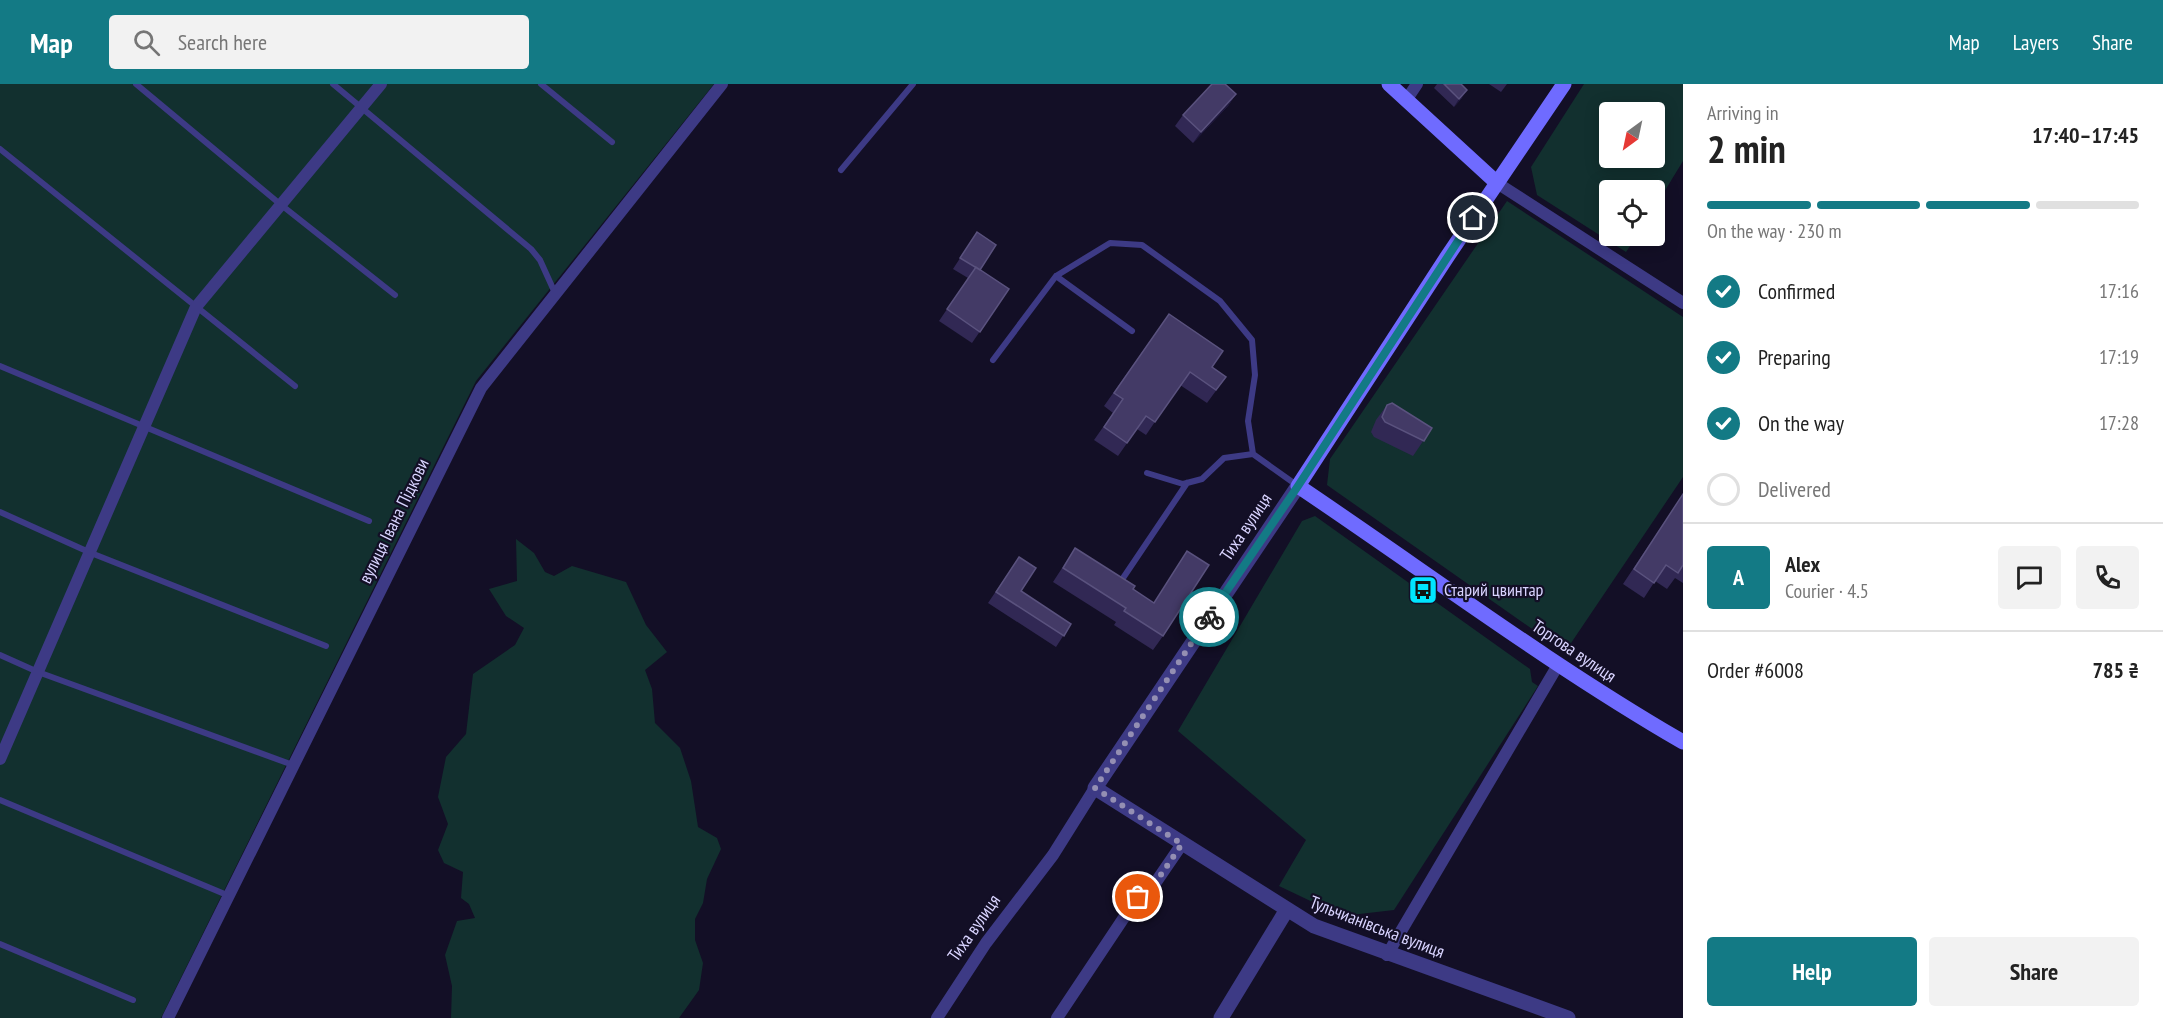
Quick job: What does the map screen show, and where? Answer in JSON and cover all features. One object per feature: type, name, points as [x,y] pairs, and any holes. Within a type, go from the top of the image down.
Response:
[{"type":"main road","points":[[1389,84],[1497,183]]},
{"type":"main road","name":"Тиха вулиця","points":[[1298,486],[1564,84]]},
{"type":"main road","name":"Торгова вулиця","points":[[1298,486],[1428,573],[1558,665],[1683,742]]},
{"type":"street","points":[[0,759],[196,307],[381,84]]},
{"type":"street","name":"вулиця Івана Підкови","points":[[168,1018],[227,895],[481,388],[722,84]]},
{"type":"street","points":[[1407,99],[1416,84]]},
{"type":"street","points":[[1497,183],[1683,303]]},
{"type":"street","name":"Тиха вулиця","points":[[937,1018],[986,942],[1053,855],[1095,788],[1298,486]]},
{"type":"street","points":[[1387,955],[1558,665]]},
{"type":"street","name":"Тульчианівська вулиця","points":[[1095,788],[1314,926],[1387,955],[1568,1018]]},
{"type":"street","points":[[1058,1018],[1133,903],[1156,882],[1182,844]]},
{"type":"street","points":[[1221,1018],[1286,910]]},
{"type":"lane","points":[[136,84],[280,204],[395,295]]},
{"type":"lane","points":[[333,84],[531,249],[540,260],[556,294]]},
{"type":"lane","points":[[541,84],[612,142]]},
{"type":"lane","points":[[841,170],[913,84]]},
{"type":"lane","points":[[0,149],[295,386]]},
{"type":"lane","points":[[993,360],[1056,276],[1110,243],[1142,245],[1220,301],[1252,340],[1255,375],[1248,421],[1253,454]]},
{"type":"lane","points":[[1056,276],[1132,331]]},
{"type":"lane","points":[[0,366],[369,521]]},
{"type":"lane","points":[[1147,473],[1183,484],[1202,479],[1224,458],[1253,454],[1298,486]]},
{"type":"lane","points":[[1119,584],[1187,483]]},
{"type":"lane","points":[[0,512],[91,553],[326,646]]},
{"type":"lane","points":[[0,655],[38,672],[294,765]]},
{"type":"lane","points":[[0,800],[227,895]]},
{"type":"lane","points":[[0,944],[133,1000]]},
{"type":"green space","points":[[0,84],[714,84],[476,381],[161,1018],[0,1018]]},
{"type":"green space","points":[[1584,84],[1683,84],[1683,161],[1665,191],[1665,180],[1599,180],[1599,235],[1537,195],[1531,167]]},
{"type":"green space","points":[[1507,201],[1683,317],[1683,477],[1565,652],[1327,485],[1330,459]]},
{"type":"green space","points":[[1617,246],[1630,246],[1626,252]]},
{"type":"green space","points":[[1315,516],[1530,669],[1532,682],[1538,686],[1394,910],[1342,916],[1279,886],[1306,840],[1178,731],[1302,521]]},
{"type":"green space","points":[[516,539],[534,553],[545,572],[554,576],[572,566],[626,582],[646,625],[667,652],[645,670],[652,689],[655,723],[680,748],[691,781],[698,827],[717,838],[721,849],[707,879],[703,903],[695,919],[695,940],[703,963],[699,990],[679,1018],[451,1018],[452,986],[445,955],[457,921],[475,918],[469,904],[461,898],[463,872],[444,863],[438,850],[448,824],[438,797],[446,757],[466,734],[473,674],[515,645],[524,628],[506,616],[489,589],[517,581]]},
{"type":"building","points":[[1212,84],[1225,84],[1236,94],[1201,132],[1183,115]]},
{"type":"building","points":[[1444,84],[1461,84],[1467,90],[1459,99]]},
{"type":"building","points":[[977,232],[996,245],[980,270],[960,258]]},
{"type":"building","points":[[976,267],[1009,289],[980,332],[947,309]]},
{"type":"building","points":[[1169,314],[1223,351],[1212,367],[1226,377],[1216,390],[1190,372],[1155,422],[1146,416],[1127,443],[1104,427],[1123,399],[1114,393]]},
{"type":"building","points":[[1392,403],[1432,428],[1424,441],[1385,422],[1382,417],[1387,405]]},
{"type":"building","points":[[1683,494],[1683,565],[1678,573],[1666,565],[1654,583],[1634,569]]},
{"type":"building","points":[[1075,548],[1135,586],[1133,589],[1154,603],[1187,551],[1209,565],[1163,636],[1124,611],[1126,608],[1063,568]]},
{"type":"building","points":[[1019,557],[1036,568],[1021,591],[1071,624],[1064,636],[996,592]]},
{"type":"way so far","points":[[1138,897],[1156,882],[1182,844],[1095,788],[1102,774],[1209,617]]},
{"type":"place","name":"Старий цвинтар","points":[[1423,590]]},
{"type":"route","points":[[1209,617],[1298,486],[1473,218]]}]
